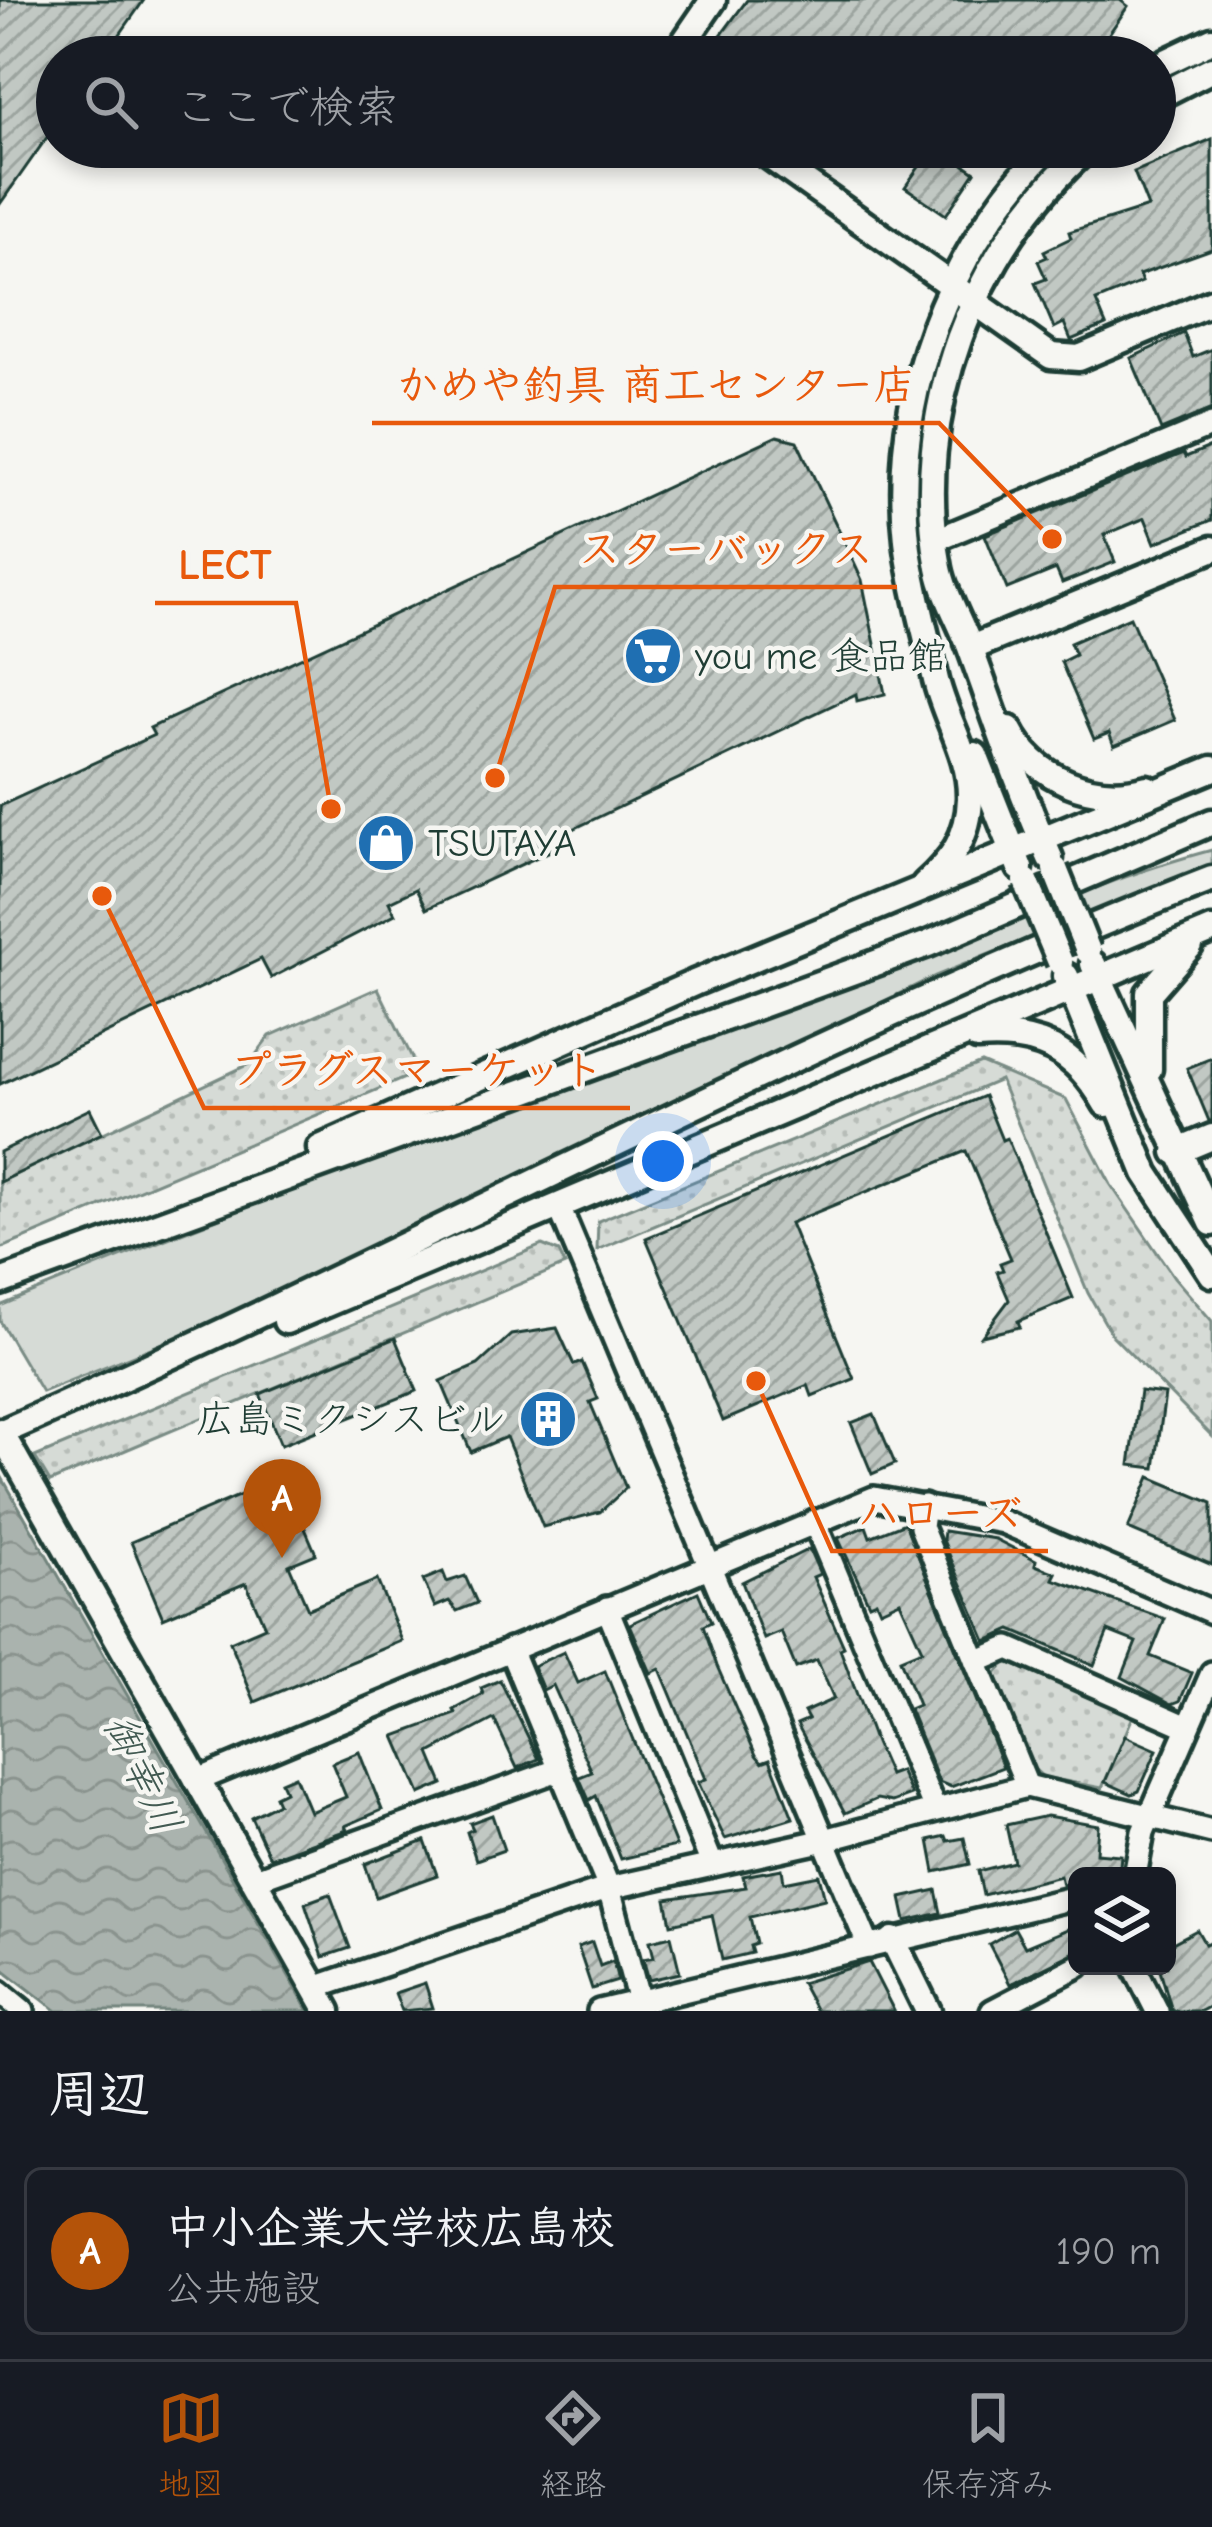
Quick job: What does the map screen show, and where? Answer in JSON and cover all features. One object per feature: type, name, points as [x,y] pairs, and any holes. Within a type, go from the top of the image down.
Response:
[{"type":"street","points":[[688,36],[713,0]]},
{"type":"street","points":[[1176,57],[1212,40]]},
{"type":"street","points":[[1176,87],[1212,69]]},
{"type":"street","points":[[786,168],[1051,356],[1065,360],[1212,302]]},
{"type":"street","points":[[910,898],[952,857],[969,811],[967,763],[938,690],[910,561],[904,477],[919,375],[950,283],[1000,205],[1031,168]]},
{"type":"street","points":[[1070,168],[1019,223],[974,301],[939,412],[935,540],[946,595],[1043,843],[1097,976],[1212,1223]]},
{"type":"street","points":[[935,540],[1212,424]]},
{"type":"street","points":[[970,648],[1212,550]]},
{"type":"street","points":[[930,648],[1145,1173]]},
{"type":"street","points":[[986,693],[1034,762],[1088,790],[1132,793],[1212,766]]},
{"type":"street","points":[[171,1216],[524,1056],[1043,843],[1212,766]]},
{"type":"street","points":[[0,1282],[928,944],[1212,822]]},
{"type":"street","points":[[1158,849],[1212,833]]},
{"type":"street","points":[[328,2011],[0,1432],[165,1363],[949,989],[1212,879]]},
{"type":"street","points":[[165,1363],[322,1308],[934,1051],[1070,987],[1209,932]]},
{"type":"street","points":[[1158,1108],[1145,1043],[1149,993],[1179,955],[1209,932]]},
{"type":"street","points":[[934,1051],[972,1038],[1003,1035],[1056,1046],[1103,1098],[1145,1173],[1212,1274]]},
{"type":"street","points":[[1176,1152],[1212,1137]]},
{"type":"street","points":[[560,1209],[825,1840],[881,1943],[928,2011]]},
{"type":"street","points":[[196,1780],[874,1498],[1004,1522],[1212,1612]]},
{"type":"street","points":[[924,1506],[921,1527],[1027,1786]]},
{"type":"street","points":[[814,1521],[935,1810]]},
{"type":"street","points":[[607,1609],[712,1864]]},
{"type":"street","points":[[976,1662],[1009,1648],[1188,1727]]},
{"type":"street","points":[[510,1649],[609,1888],[638,1998]]},
{"type":"street","points":[[1137,1867],[1143,1832],[1153,1818],[1212,1673]]},
{"type":"street","points":[[254,1880],[558,1770]]},
{"type":"street","points":[[315,1988],[609,1888],[825,1840],[1027,1786],[1212,1832]]},
{"type":"street","points":[[599,2011],[1068,1899]]},
{"type":"street","points":[[992,2011],[1068,1971]]},
{"type":"street","points":[[1139,1975],[1157,2011]]},
{"type":"street","points":[[0,1992],[23,2011]]},
{"type":"shaded area","points":[[1212,850],[1212,864],[935,976],[295,1290],[42,1392],[0,1321],[0,1306],[210,1222],[846,989],[1119,879]]},
{"type":"shaded area","points":[[378,988],[419,1072],[0,1249],[0,1182],[249,1064],[270,1036]]},
{"type":"shaded area","points":[[981,1063],[1066,1099],[1111,1185],[1174,1277],[1212,1321],[1212,1436],[1112,1335],[1088,1293],[1000,1080],[597,1250],[598,1221]]},
{"type":"shaded area","points":[[542,1245],[559,1252],[565,1265],[50,1482],[35,1457]]},
{"type":"shaded area","points":[[1007,1662],[1134,1714],[1102,1788],[1043,1777],[1030,1765],[993,1677]]},
{"type":"water","name":"御幸川","points":[[0,1474],[309,2011],[57,2011],[0,1967]]},
{"type":"building","points":[[0,0],[144,0],[119,36],[36,36],[36,153],[0,204]]},
{"type":"building","points":[[747,0],[1120,0],[1128,6],[1107,36],[720,36]]},
{"type":"building","points":[[1212,139],[1212,249],[1139,275],[1142,282],[1096,301],[1106,325],[1071,340],[1064,323],[1054,328],[1035,283],[1046,279],[1038,261],[1047,257],[1044,251],[1071,238],[1069,232],[1148,207],[1134,172],[1176,168],[1176,154]]},
{"type":"building","points":[[918,168],[975,172],[946,215],[905,187]]},
{"type":"building","points":[[1184,333],[1193,357],[1212,349],[1212,409],[1161,430],[1131,358]]},
{"type":"building","points":[[777,436],[797,441],[862,580],[885,694],[857,701],[856,694],[559,836],[563,845],[426,909],[416,889],[389,902],[395,914],[271,978],[261,959],[0,1084],[0,806],[154,735],[150,728]]},
{"type":"building","points":[[1212,446],[1212,520],[1155,543],[1145,518],[1104,535],[1115,562],[1062,583],[1056,569],[1007,589],[985,535],[1184,453],[1186,457]]},
{"type":"building","points":[[1130,617],[1175,720],[1114,746],[1109,733],[1094,739],[1061,662],[1075,655],[1070,643]]},
{"type":"building","points":[[1212,1058],[1212,1121],[1209,1121],[1187,1068]]},
{"type":"building","points":[[984,1096],[1002,1140],[1007,1138],[1073,1298],[1018,1321],[1020,1327],[982,1336],[1009,1300],[997,1272],[1003,1270],[1000,1263],[1011,1259],[966,1151],[790,1223],[854,1379],[812,1396],[808,1385],[723,1421],[646,1238]]},
{"type":"building","points":[[90,1109],[102,1133],[0,1182],[0,1152]]},
{"type":"building","name":"広島ミクシスビル","points":[[557,1328],[574,1365],[582,1362],[598,1399],[590,1402],[626,1488],[600,1512],[543,1527],[506,1437],[471,1452],[441,1381],[478,1365],[511,1335]]},
{"type":"building","points":[[395,1338],[417,1391],[281,1445],[260,1394]]},
{"type":"building","points":[[1140,1391],[1165,1394],[1155,1468],[1130,1465]]},
{"type":"building","points":[[874,1414],[895,1464],[872,1474],[851,1423]]},
{"type":"building","points":[[283,1477],[316,1554],[289,1565],[308,1609],[377,1580],[402,1641],[255,1702],[230,1642],[265,1627],[246,1583],[163,1618],[131,1542]]},
{"type":"building","points":[[1150,1477],[1212,1503],[1212,1565],[1128,1529]]},
{"type":"building","points":[[905,1523],[1003,1767],[951,1787],[939,1782],[909,1709],[918,1705],[900,1659],[922,1650],[900,1601],[880,1610],[876,1601],[869,1604],[838,1538],[866,1526],[870,1537]]},
{"type":"building","points":[[944,1531],[995,1539],[1056,1573],[1053,1579],[1165,1619],[1150,1656],[1192,1673],[1180,1701],[1172,1704],[1122,1677],[1136,1642],[1108,1631],[1094,1665],[1011,1630],[986,1641],[943,1540]]},
{"type":"building","points":[[809,1549],[820,1574],[813,1577],[844,1647],[840,1649],[875,1743],[889,1775],[900,1771],[911,1795],[892,1802],[877,1799],[845,1813],[797,1724],[808,1719],[804,1712],[834,1699],[817,1660],[796,1668],[781,1632],[764,1639],[742,1582]]},
{"type":"building","points":[[443,1572],[447,1582],[465,1576],[477,1603],[457,1611],[449,1601],[435,1607],[423,1580]]},
{"type":"building","points":[[698,1592],[711,1622],[703,1626],[717,1666],[756,1755],[762,1762],[770,1759],[793,1818],[725,1839],[698,1782],[706,1779],[660,1669],[651,1673],[630,1624]]},
{"type":"building","points":[[564,1652],[578,1683],[605,1671],[676,1846],[621,1859],[596,1796],[589,1800],[579,1777],[592,1772],[553,1685],[543,1690],[533,1666]]},
{"type":"building","points":[[500,1680],[539,1759],[517,1768],[494,1719],[430,1753],[443,1784],[420,1794],[395,1736],[456,1714],[454,1710],[483,1694],[481,1688]]},
{"type":"building","points":[[1125,1736],[1157,1750],[1139,1791],[1132,1794],[1105,1782]]},
{"type":"building","points":[[359,1752],[382,1810],[345,1826],[347,1830],[270,1858],[251,1817],[278,1803],[275,1796],[285,1791],[281,1782],[295,1776],[310,1812],[346,1797],[332,1763]]},
{"type":"building","points":[[492,1815],[504,1850],[476,1860],[467,1832],[473,1829],[470,1823]]},
{"type":"building","points":[[1047,1816],[1098,1825],[1096,1853],[1121,1855],[1120,1867],[1068,1867],[1068,1884],[1062,1885],[1060,1876],[983,1895],[978,1871],[1014,1862],[1006,1825]]},
{"type":"building","points":[[946,1836],[948,1841],[964,1838],[970,1864],[935,1872],[929,1840]]},
{"type":"building","points":[[425,1841],[437,1875],[376,1897],[365,1864]]},
{"type":"building","points":[[782,1869],[784,1882],[819,1875],[825,1899],[750,1917],[756,1944],[750,1946],[752,1953],[722,1960],[712,1915],[671,1924],[666,1899],[746,1887],[743,1876]]},
{"type":"building","points":[[936,1890],[941,1913],[906,1921],[901,1898]]},
{"type":"building","points":[[330,1894],[350,1948],[323,1957],[305,1903]]},
{"type":"building","points":[[1015,1929],[1025,1947],[1068,1929],[1068,1955],[1010,1984],[989,1944]]},
{"type":"building","points":[[1197,1930],[1205,1944],[1212,1941],[1212,2005],[1201,2011],[1172,2011],[1162,1975],[1176,1975],[1176,1941]]},
{"type":"building","points":[[671,1936],[680,1973],[649,1980],[643,1959],[654,1957],[650,1941]]},
{"type":"building","points":[[592,1942],[600,1966],[613,1961],[618,1981],[592,1989],[578,1947]]},
{"type":"building","points":[[869,1962],[894,2011],[816,2011],[801,1983]]},
{"type":"building","points":[[425,1983],[433,2008],[402,2011],[395,1993]]},
{"type":"place","name":"かめや釣具 商工センター店","points":[[1052,539]]},
{"type":"place","name":"you me 食品館","points":[[653,656]]},
{"type":"place","name":"スターバックス","points":[[495,778]]},
{"type":"place","name":"LECT","points":[[331,809]]},
{"type":"place","name":"TSUTAYA","points":[[386,843]]},
{"type":"place","name":"プラグスマーケット","points":[[102,896]]},
{"type":"place","name":"ハローズ","points":[[756,1381]]},
{"type":"place","name":"広島ミクシスビル","points":[[548,1419]]},
{"type":"place","name":"中小企業大学校広島校","points":[[282,1558]]}]
